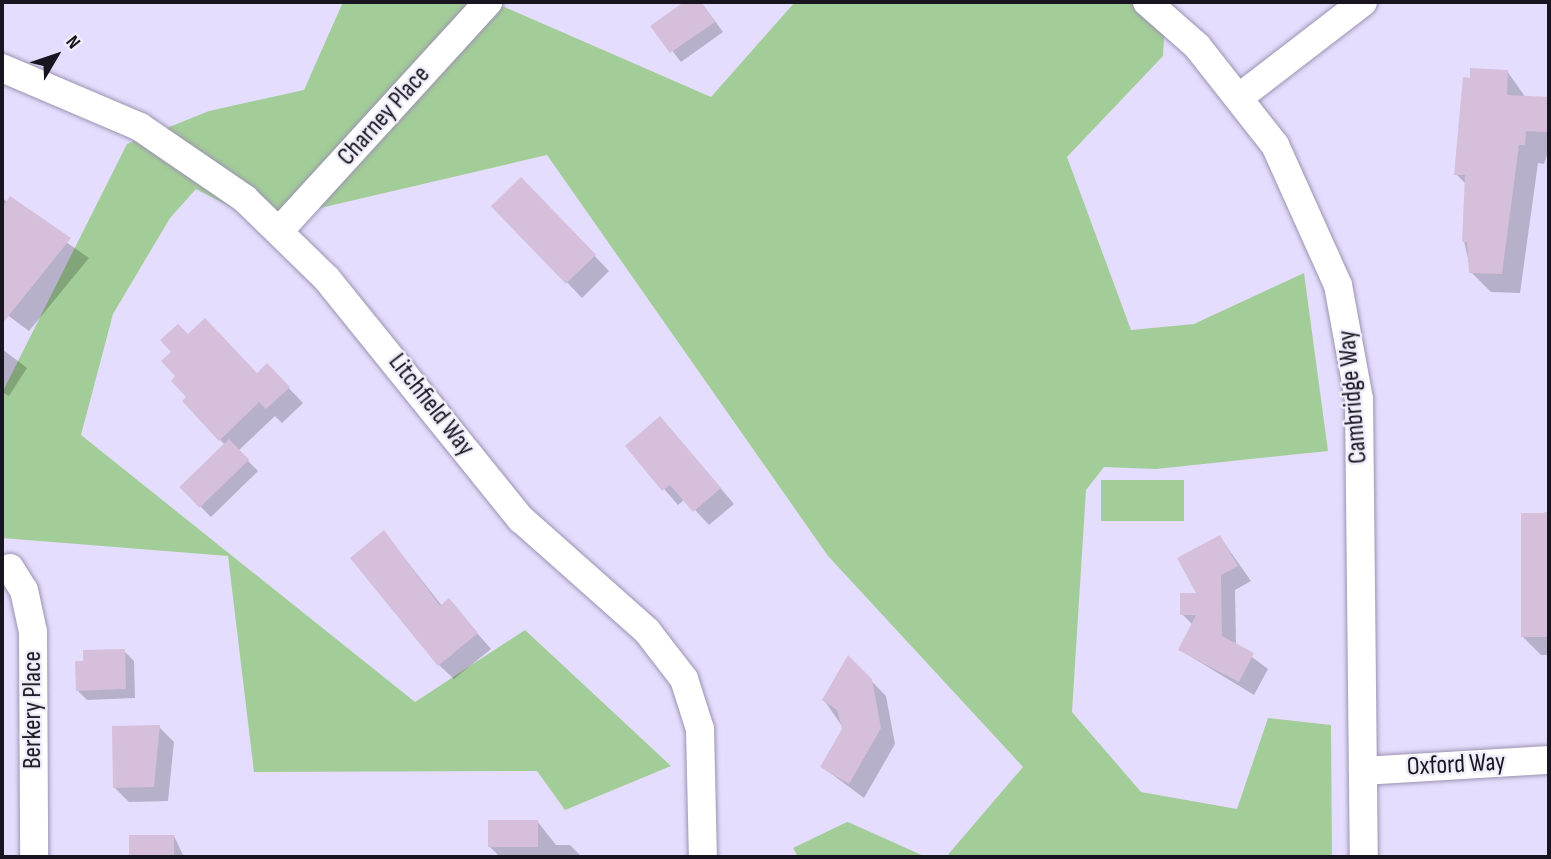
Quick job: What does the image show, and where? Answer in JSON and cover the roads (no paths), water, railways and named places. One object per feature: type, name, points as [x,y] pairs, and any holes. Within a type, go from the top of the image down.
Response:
[{"type":"street","name":"Charney Place","points":[[280,230],[488,2]]},
{"type":"street","name":"Cambridge Way","points":[[1147,2],[1241,96],[1299,186],[1335,276],[1352,342],[1360,444],[1364,857]]},
{"type":"street","points":[[1241,96],[1363,2]]},
{"type":"street","name":"Litchfield Way","points":[[2,68],[140,128],[280,230],[403,368],[521,519],[666,653],[684,679],[700,729],[703,857]]},
{"type":"street","name":"Berkery Place","points":[[10,569],[24,590],[33,632],[34,857]]},
{"type":"street","name":"Oxford Way","points":[[1363,771],[1549,760]]}]
